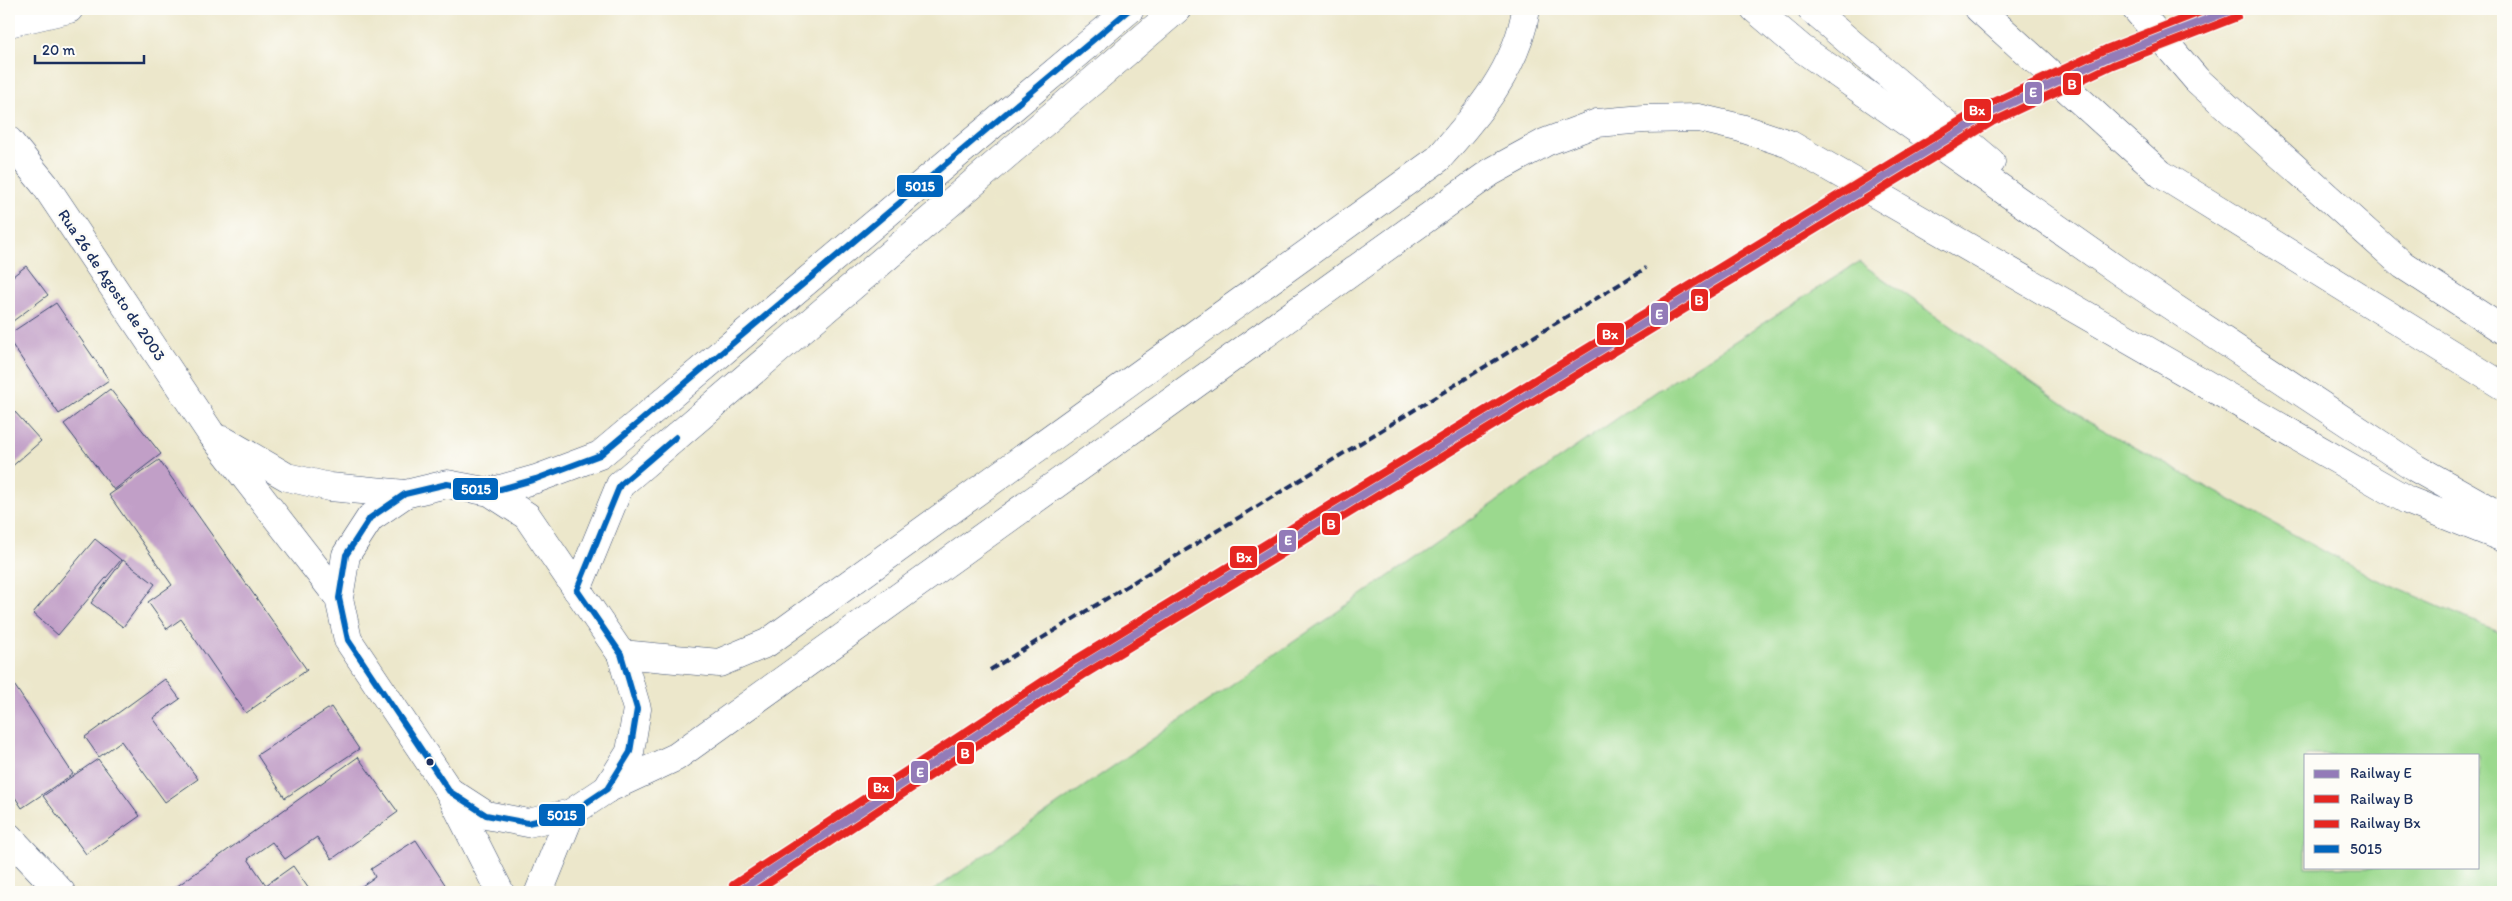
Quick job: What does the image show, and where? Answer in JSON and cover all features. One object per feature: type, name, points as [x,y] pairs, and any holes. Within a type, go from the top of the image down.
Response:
[{"type":"main road","points":[[9,23],[69,9]]},
{"type":"main road","points":[[490,492],[536,479],[600,455],[1130,9]]},
{"type":"main road","points":[[577,590],[620,485],[1176,9]]},
{"type":"main road","points":[[621,654],[719,663],[767,643],[1438,159],[1475,117],[1505,70],[1524,27],[1526,9]]},
{"type":"main road","points":[[1755,9],[1801,48],[2123,274],[2416,468],[2503,517]]},
{"type":"main road","points":[[1811,9],[2123,274]]},
{"type":"main road","points":[[1979,9],[2161,174],[2503,386]]},
{"type":"main road","points":[[2136,9],[2197,80],[2403,264],[2503,330]]},
{"type":"main road","points":[[449,791],[486,815],[528,823],[571,813],[606,789],[676,757],[1490,172],[1546,142],[1597,123],[1644,119],[1699,118],[1741,128],[1789,144],[2407,500],[2503,538]]},
{"type":"main road","name":"Rua 26 de Agosto de 2003","points":[[9,141],[45,186],[210,432],[339,598]]},
{"type":"main road","name":"Rua 26 de Agosto de 2003","points":[[210,432],[287,477],[330,487],[405,494]]},
{"type":"main road","points":[[500,892],[449,791],[348,640],[339,598],[346,555],[370,518],[405,494],[447,484],[490,492],[527,516],[621,654],[637,709],[630,752],[606,789]]},
{"type":"main road","points":[[539,892],[571,813]]},
{"type":"main road","points":[[9,837],[60,892]]},
{"type":"green space","points":[[1859,262],[2089,422],[2369,576],[2503,634],[2503,892],[931,892],[1657,391]]},
{"type":"building","points":[[26,266],[48,295],[9,324],[9,279]]},
{"type":"building","points":[[56,303],[109,380],[59,414],[9,340],[9,334]]},
{"type":"building","points":[[110,389],[161,454],[114,490],[64,424]]},
{"type":"building","points":[[15,412],[41,441],[9,469],[9,417]]},
{"type":"building","points":[[159,460],[307,670],[246,713],[181,619],[167,629],[148,602],[172,585],[109,495]]},
{"type":"building","points":[[95,539],[121,560],[58,635],[33,613]]},
{"type":"building","points":[[123,560],[155,584],[123,627],[91,603]]},
{"type":"building","points":[[9,677],[73,774],[22,808],[9,788],[9,770],[11,769],[9,765]]},
{"type":"building","points":[[165,679],[180,699],[153,718],[198,779],[165,802],[121,741],[99,757],[85,737]]},
{"type":"building","points":[[331,707],[359,749],[285,798],[257,755]]},
{"type":"building","points":[[358,757],[398,812],[332,859],[317,837],[285,859],[272,842],[248,859],[266,885],[293,866],[311,892],[169,892]]},
{"type":"building","points":[[98,759],[140,816],[86,854],[43,796]]},
{"type":"building","points":[[416,840],[450,892],[353,892],[375,877],[371,869]]},
{"type":"building","points":[[29,885],[38,892],[23,892]]},
{"type":"railway","points":[[990,670],[1646,268]]},
{"type":"rail line","name":"Bx","points":[[733,885],[1075,660],[1983,107],[2106,49],[2208,9]]},
{"type":"rail line","name":"E","points":[[738,892],[1080,667],[1988,114],[2109,57],[2234,9]]},
{"type":"rail line","name":"B","points":[[754,892],[1085,674],[1992,122],[2113,65],[2237,17]]},
{"type":"transit line","name":"5015","points":[[577,590],[621,654],[637,709],[630,752],[607,789],[571,813],[528,823],[486,815],[449,791],[348,640],[339,598],[346,555],[370,518],[405,494],[447,484],[490,492],[536,479],[600,455],[1130,9]]},
{"type":"transit line","name":"5015","points":[[577,590],[620,485],[676,437]]}]
